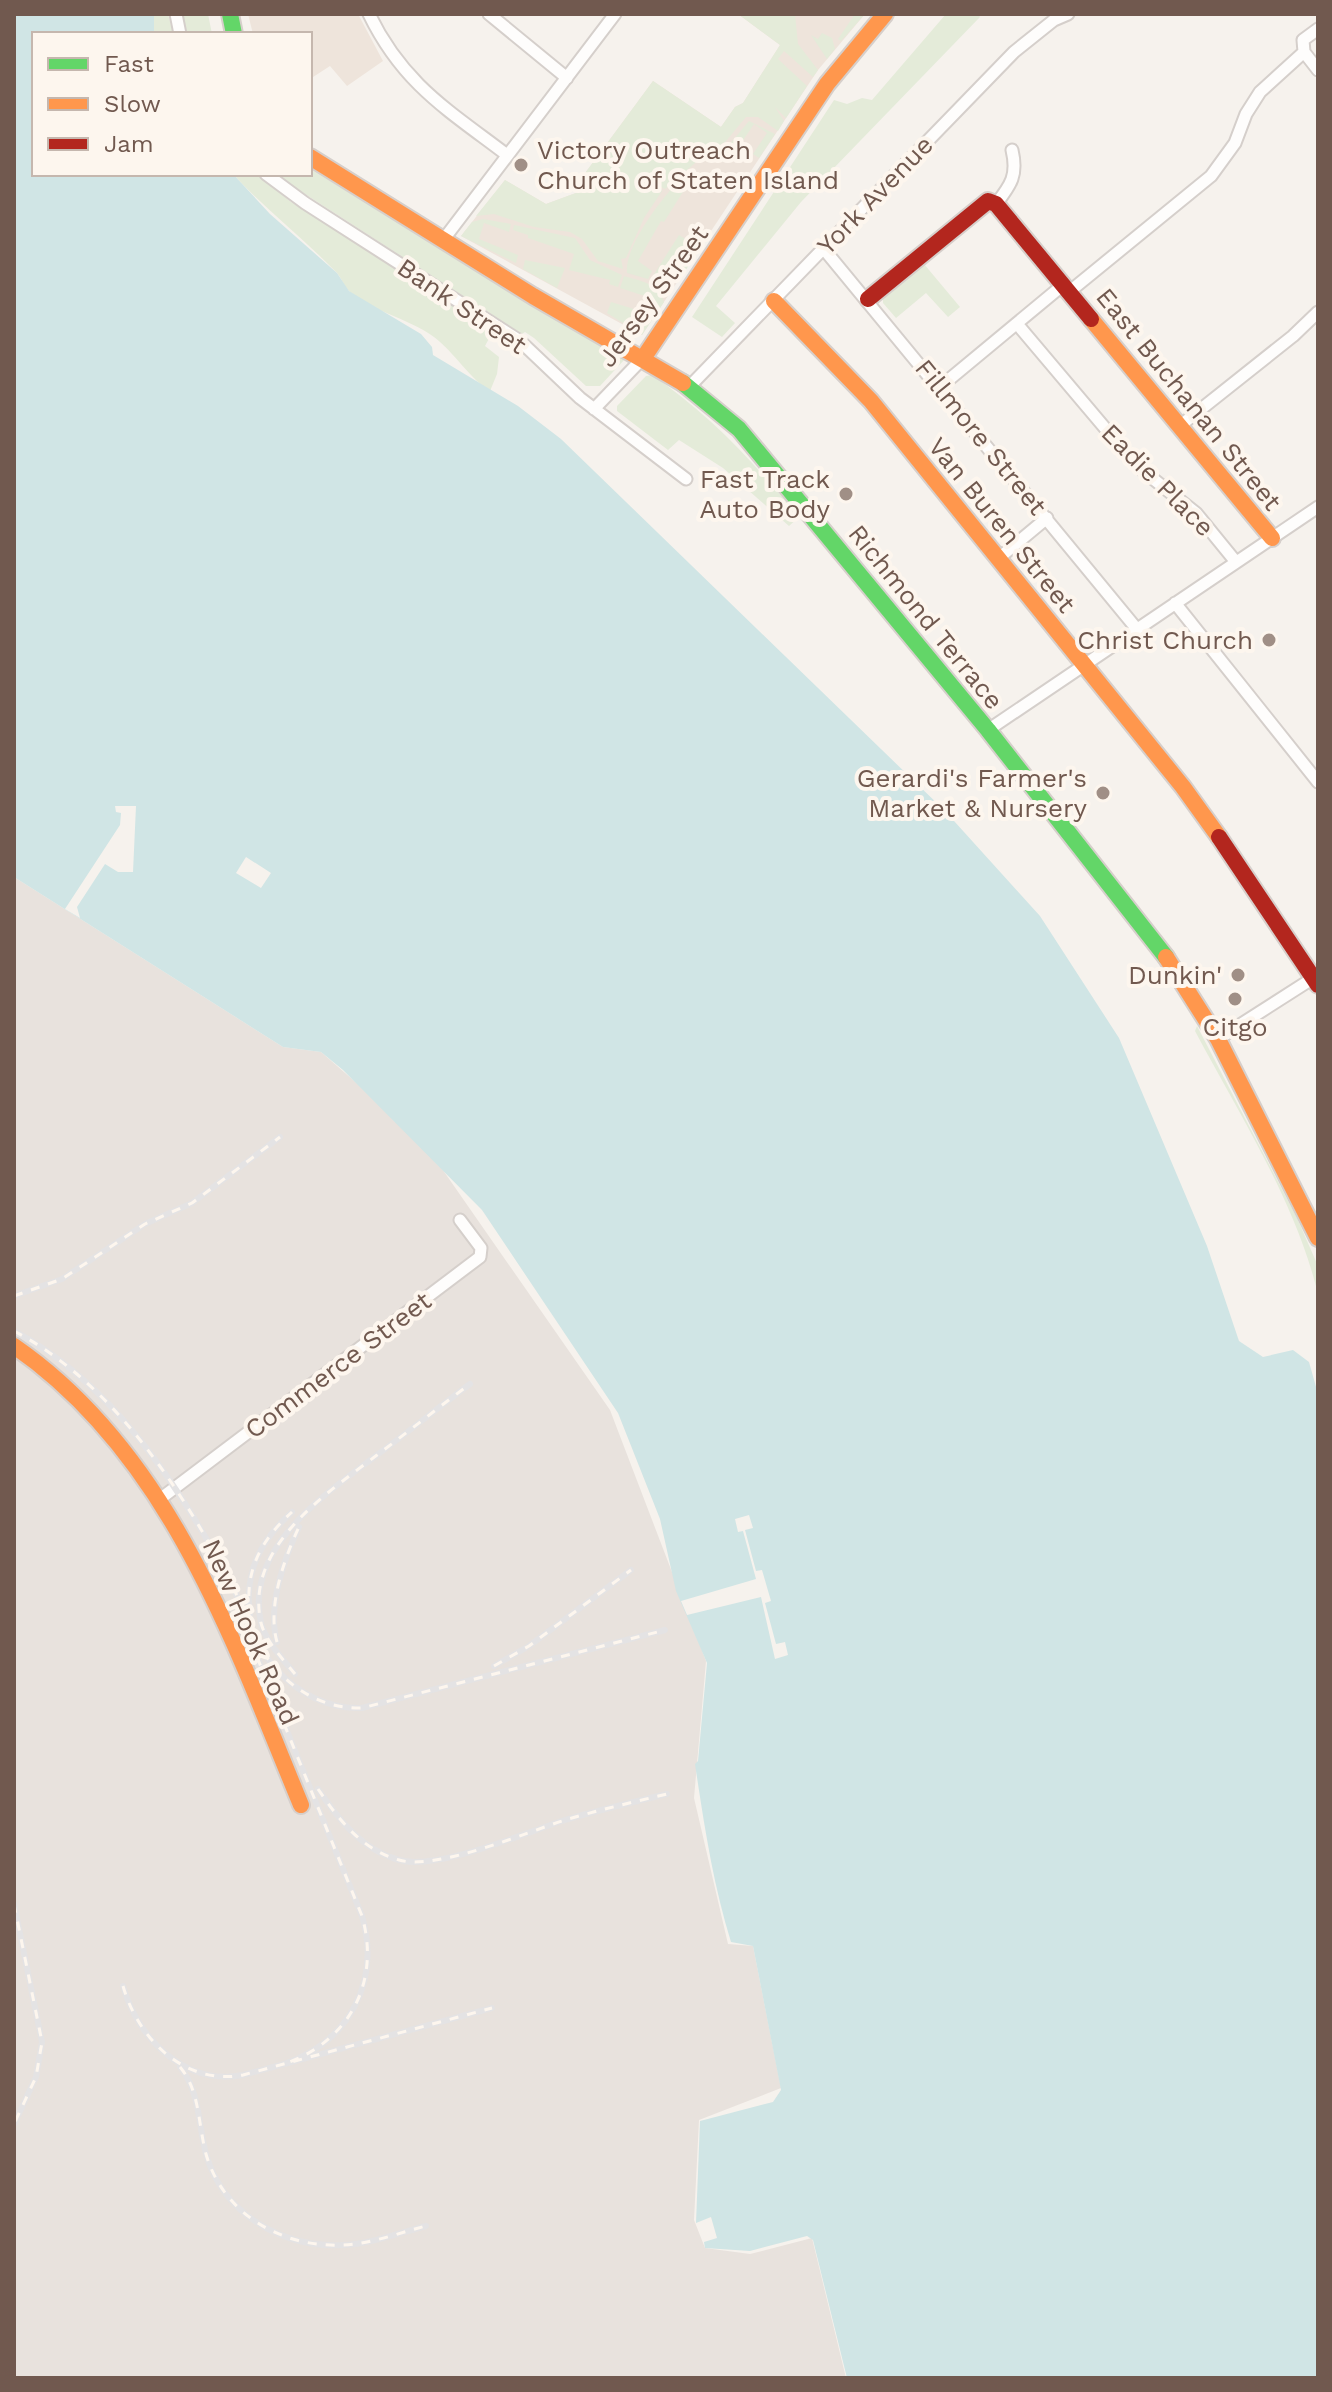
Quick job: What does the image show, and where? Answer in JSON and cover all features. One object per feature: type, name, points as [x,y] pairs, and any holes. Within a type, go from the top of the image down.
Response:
[{"type":"street","points":[[369,14],[398,63],[421,90],[507,155]]},
{"type":"street","points":[[489,14],[567,78]]},
{"type":"street","points":[[444,239],[615,14]]},
{"type":"street","name":"Jersey Street","points":[[594,409],[644,357],[827,84],[885,14]]},
{"type":"street","name":"York Avenue","points":[[689,387],[1014,52],[1054,20],[1068,14]]},
{"type":"street","points":[[1318,29],[1303,40],[1304,52],[1318,70]]},
{"type":"street","points":[[940,387],[1211,176],[1235,143],[1246,114],[1260,92],[1304,52]]},
{"type":"street","name":"Richmond Terrace","points":[[312,148],[342,177]]},
{"type":"street","points":[[868,299],[1012,185],[1017,169],[1012,150]]},
{"type":"street","name":"Richmond Terrace","points":[[312,158],[578,323],[644,357],[723,413],[758,450],[988,730],[1157,943],[1218,1039],[1318,1238]]},
{"type":"street","name":"Bank Street","points":[[268,176],[293,196],[520,341],[594,409],[686,479]]},
{"type":"street","name":"East Buchanan Street","points":[[992,203],[1181,425],[1272,538]]},
{"type":"street","name":"Fillmore Street","points":[[823,248],[1136,628]]},
{"type":"street","name":"Van Buren Street","points":[[774,301],[862,392],[1084,663],[1239,864],[1316,979]]},
{"type":"street","points":[[1181,425],[1293,336],[1318,312]]},
{"type":"street","name":"Eadie Place","points":[[1018,325],[1137,466],[1196,513],[1236,562]]},
{"type":"street","points":[[988,730],[1318,507]]},
{"type":"street","points":[[999,558],[1047,518]]},
{"type":"street","points":[[1175,603],[1318,782]]},
{"type":"street","points":[[1218,1039],[1316,979]]},
{"type":"street","name":"Commerce Street","points":[[160,1499],[480,1257],[481,1248],[460,1220]]},
{"type":"street","name":"New Hook Road","points":[[14,1346],[50,1371],[74,1393],[160,1499],[220,1608],[301,1805]]},
{"type":"shaded area","points":[[14,14],[154,14],[154,32],[32,32],[32,176],[235,176],[270,214],[337,273],[349,291],[421,334],[432,347],[433,355],[518,406],[561,439],[945,811],[1040,916],[1119,1038],[1207,1246],[1239,1341],[1263,1357],[1293,1350],[1309,1362],[1318,1394],[1318,2378],[847,2378],[813,2240],[807,2236],[750,2251],[705,2248],[704,2242],[717,2238],[711,2217],[696,2223],[700,2121],[773,2102],[781,2090],[753,1946],[731,1942],[706,1831],[695,1764],[698,1761],[707,1663],[676,1591],[660,1519],[618,1413],[482,1210],[343,1070],[321,1052],[283,1047],[14,877]]},
{"type":"shaded area","points":[[248,14],[358,14],[383,61],[347,86],[330,66],[312,78],[312,32],[252,32]]},
{"type":"shaded area","points":[[738,14],[865,14],[818,70],[642,335],[461,236],[505,180],[546,204],[584,190],[577,184],[653,81],[721,127],[735,107],[743,103],[780,45]]},
{"type":"shaded area","points":[[14,877],[283,1047],[321,1052],[422,1140],[610,1410],[706,1661],[694,1798],[728,1944],[753,1946],[781,2088],[699,2120],[694,2220],[705,2248],[750,2254],[812,2238],[846,2378],[14,2378]]},
{"type":"green space","points":[[154,14],[168,14],[172,32],[154,32]]},
{"type":"green space","points":[[183,14],[208,14],[212,32],[187,32]]},
{"type":"green space","points":[[738,14],[795,14],[798,44],[818,70],[813,77],[784,51],[778,59],[807,86],[786,118],[775,107],[784,121],[778,131],[758,117],[746,117],[726,141],[705,155],[701,152],[702,157],[665,189],[661,187],[662,191],[644,218],[626,258],[621,259],[623,269],[598,261],[582,239],[570,232],[534,227],[494,214],[476,216],[505,180],[546,204],[584,190],[577,184],[653,81],[721,127],[735,107],[743,103],[780,45]]},
{"type":"green space","points":[[855,14],[865,14],[841,41],[838,39]]},
{"type":"green space","points":[[946,14],[978,14],[980,17],[801,202],[716,306],[735,323],[722,337],[692,317],[834,100],[847,104],[862,98],[872,100]]},
{"type":"green space","points":[[822,33],[832,38],[835,49],[827,59],[811,35],[818,39]]},
{"type":"green space","points":[[749,121],[775,134],[759,158],[753,154],[767,133],[754,124],[729,161],[719,162],[714,157]]},
{"type":"green space","points":[[312,170],[625,359],[600,386],[586,386],[534,338],[525,332],[522,334],[277,176],[312,176]]},
{"type":"green space","points":[[235,176],[259,176],[291,202],[493,331],[485,346],[499,357],[497,374],[490,391],[434,337],[357,298],[310,246]]},
{"type":"green space","points":[[678,182],[686,187],[664,222],[661,221],[638,261],[652,271],[648,279],[627,273],[637,238],[653,212]]},
{"type":"green space","points":[[483,219],[511,224],[509,232],[484,223],[479,239],[518,255],[516,263],[461,236],[472,222]]},
{"type":"green space","points":[[514,225],[575,238],[590,260],[622,275],[618,287],[609,284],[610,280],[569,270],[574,254],[528,238],[528,235],[513,230]]},
{"type":"green space","points":[[679,235],[700,248],[678,282],[666,284],[651,279]]},
{"type":"green space","points":[[525,260],[565,268],[557,288],[523,269]]},
{"type":"green space","points":[[924,264],[960,307],[948,317],[926,293],[896,318],[883,303],[883,298]]},
{"type":"green space","points":[[624,276],[653,287],[664,302],[642,335],[607,313],[611,302],[647,313],[651,298],[620,288]]},
{"type":"green space","points":[[652,375],[693,406],[730,440],[799,517],[789,526],[723,468],[679,440],[668,450],[617,411],[617,406],[646,376]]},
{"type":"green space","points":[[1197,1026],[1297,1218],[1318,1266],[1318,1294],[1308,1259],[1281,1192],[1195,1031]]},
{"type":"pier","points":[[115,806],[136,806],[133,872],[118,872],[105,864],[77,907],[80,918],[65,909],[120,825],[121,813],[116,812]]},
{"type":"pier","points":[[246,857],[271,873],[261,888],[236,873]]},
{"type":"pier","points":[[749,1515],[753,1528],[745,1530],[756,1571],[762,1570],[771,1601],[765,1603],[776,1644],[785,1642],[788,1655],[775,1659],[761,1597],[687,1615],[681,1601],[756,1579],[743,1531],[738,1532],[735,1519]]},
{"type":"railway","points":[[14,1296],[62,1279],[145,1224],[192,1203],[280,1137]]},
{"type":"railway","points":[[14,1331],[82,1378],[139,1438],[187,1506],[228,1577],[268,1659],[304,1693],[326,1703],[362,1708],[665,1630]]},
{"type":"railway","points":[[295,1674],[271,1644],[261,1623],[259,1596],[265,1570],[277,1547],[313,1505],[470,1384]]},
{"type":"railway","points":[[250,1614],[250,1584],[257,1557],[292,1512]]},
{"type":"railway","points":[[277,1642],[274,1628],[276,1599],[283,1568],[299,1527]]},
{"type":"railway","points":[[494,1666],[529,1646],[631,1570]]},
{"type":"railway","points":[[257,1657],[362,1916],[367,1940],[363,1986],[342,2025],[307,2054],[284,2064]]},
{"type":"railway","points":[[318,1789],[334,1812],[363,1841],[386,1855],[415,1862],[458,1855],[565,1820],[667,1794]]},
{"type":"railway","points":[[14,1904],[42,2042],[36,2077],[14,2124]]},
{"type":"railway","points":[[123,1986],[140,2024],[167,2054],[183,2066],[222,2077],[243,2075],[492,2008]]},
{"type":"railway","points":[[180,2067],[195,2097],[206,2154],[214,2175],[226,2194],[258,2223],[298,2240],[343,2245],[426,2226]]},
{"type":"traffic: fast","points":[[230,14],[234,32]]},
{"type":"traffic: fast","points":[[683,383],[739,429],[988,730],[1166,957]]},
{"type":"traffic: slow","points":[[644,357],[827,84],[885,14]]},
{"type":"traffic: slow","points":[[312,158],[533,296],[683,383]]},
{"type":"traffic: slow","points":[[774,301],[871,401],[1183,787],[1219,837]]},
{"type":"traffic: slow","points":[[1091,319],[1272,538]]},
{"type":"traffic: slow","points":[[1166,957],[1218,1039],[1318,1238]]},
{"type":"traffic: slow","points":[[14,1346],[68,1390],[115,1439],[155,1494],[190,1553],[221,1615],[301,1805]]},
{"type":"traffic: jam","points":[[868,299],[988,201],[996,204],[1091,319]]},
{"type":"traffic: jam","points":[[1219,837],[1318,985]]},
{"type":"place","name":"Victory Outreach Church of Staten Island","points":[[521,165]]},
{"type":"place","name":"Fast Track Auto Body","points":[[846,494]]},
{"type":"place","name":"Christ Church","points":[[1269,640]]},
{"type":"place","name":"Gerardi's Farmer's Market & Nursery","points":[[1103,793]]},
{"type":"place","name":"Dunkin'","points":[[1238,975]]},
{"type":"place","name":"Citgo","points":[[1235,999]]}]
